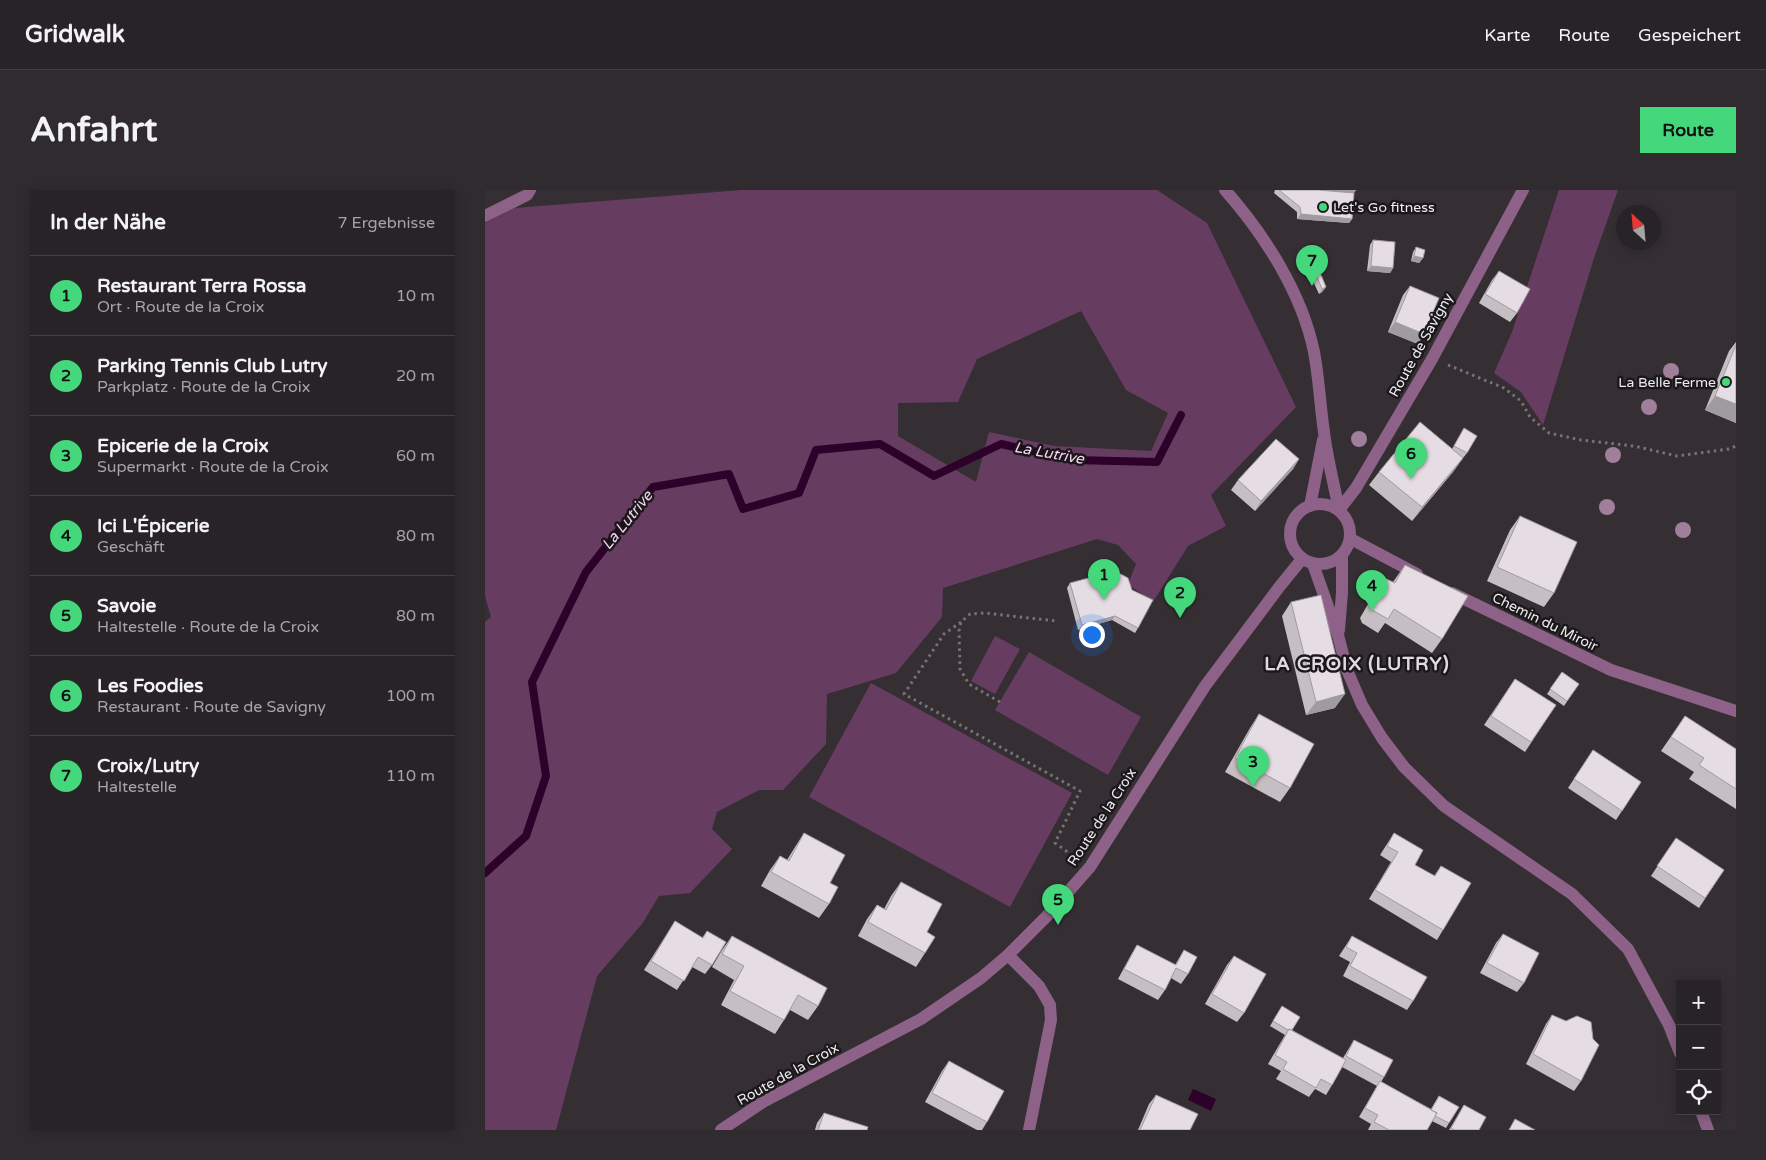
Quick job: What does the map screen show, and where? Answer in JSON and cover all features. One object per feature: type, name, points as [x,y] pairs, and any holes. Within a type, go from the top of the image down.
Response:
[{"type":"street","points":[[485,216],[527,195],[530,190]]},
{"type":"street","points":[[1225,190],[1244,212],[1271,251],[1292,290],[1304,320],[1314,352],[1324,433],[1339,510]]},
{"type":"street","name":"Route de Savigny","points":[[1339,510],[1356,488],[1432,359],[1523,190]]},
{"type":"street","points":[[1309,506],[1324,433]]},
{"type":"street","points":[[1308,562],[1323,565],[1333,562],[1342,556],[1351,539],[1349,523],[1339,510],[1329,505],[1309,506],[1301,511],[1291,526],[1291,544],[1296,552],[1308,562],[1338,635],[1347,670],[1362,705],[1381,738],[1404,767],[1444,806],[1572,894],[1628,949],[1662,1011],[1676,1044]]},
{"type":"street","name":"Chemin du Miroir","points":[[1351,539],[1479,607],[1611,670],[1736,711]]},
{"type":"street","points":[[1338,635],[1342,556]]},
{"type":"street","name":"Route de la Croix","points":[[721,1130],[763,1102],[921,1019],[981,978],[1008,956],[1046,918],[1090,867],[1205,686],[1280,586],[1308,562]]},
{"type":"street","points":[[1008,956],[1039,986],[1050,1005],[1051,1020],[1029,1130]]},
{"type":"street","points":[[1702,1115],[1708,1130]]},
{"type":"path","points":[[1442,363],[1504,388],[1521,401],[1530,417],[1549,434],[1634,446],[1677,456],[1729,449],[1736,446]]},
{"type":"path","points":[[1057,621],[985,613],[970,614],[944,634],[904,694],[1079,791],[1055,843],[1080,860]]},
{"type":"path","points":[[961,622],[959,631],[960,669],[969,684],[1000,702]]},
{"type":"shaded area","points":[[742,190],[1157,190],[1207,223],[1296,407],[1211,495],[1226,526],[1188,546],[1153,602],[1128,584],[1136,564],[1118,545],[1097,539],[943,588],[942,617],[896,673],[827,694],[826,744],[783,790],[759,790],[717,812],[712,829],[732,849],[690,893],[659,896],[642,924],[597,976],[556,1130],[485,1130],[485,622],[491,617],[485,596],[485,223],[515,208]],"holes":[[[1081,311],[1126,390],[1168,413],[1151,451],[1054,446],[989,432],[976,482],[898,436],[898,403],[958,402],[977,359]]]},
{"type":"shaded area","points":[[1559,190],[1618,190],[1594,258],[1543,425],[1521,392],[1494,373],[1512,332]]},
{"type":"shaded area","points":[[995,636],[1020,649],[995,694],[971,681]]},
{"type":"shaded area","points":[[1029,652],[1141,717],[1108,775],[995,710]]},
{"type":"shaded area","points":[[871,683],[1072,793],[1010,907],[809,797]]},
{"type":"shaded area","points":[[1193,1089],[1216,1099],[1211,1111],[1188,1100]]},
{"type":"building","points":[[1279,190],[1318,190],[1354,193],[1352,219],[1301,214],[1300,207]]},
{"type":"building","points":[[1373,240],[1395,242],[1393,268],[1371,266]]},
{"type":"building","points":[[1416,247],[1425,250],[1423,258],[1414,256]]},
{"type":"building","points":[[1319,270],[1326,287],[1322,289],[1315,272]]},
{"type":"building","points":[[1499,271],[1530,289],[1517,313],[1485,294]]},
{"type":"building","points":[[1410,286],[1439,298],[1424,334],[1395,322]]},
{"type":"building","points":[[1736,345],[1736,404],[1715,396]]},
{"type":"building","points":[[1420,422],[1463,458],[1422,507],[1379,472]]},
{"type":"building","points":[[1464,428],[1477,436],[1467,453],[1454,446]]},
{"type":"building","points":[[1276,439],[1299,459],[1261,501],[1238,480]]},
{"type":"building","points":[[1520,516],[1577,542],[1554,593],[1497,567]]},
{"type":"building","points":[[1405,565],[1468,596],[1442,639],[1394,609],[1388,619],[1372,610],[1370,604],[1384,578],[1395,583]]},
{"type":"building","points":[[1115,571],[1128,578],[1132,590],[1153,600],[1138,628],[1115,616],[1082,625],[1070,583]]},
{"type":"building","points":[[1321,595],[1345,694],[1316,702],[1291,602]]},
{"type":"building","points":[[1562,672],[1579,684],[1567,701],[1550,689]]},
{"type":"building","points":[[1515,679],[1556,705],[1531,742],[1491,716]]},
{"type":"building","points":[[1259,714],[1314,744],[1290,788],[1235,758]]},
{"type":"building","points":[[1685,716],[1736,749],[1736,789],[1699,765],[1704,758],[1671,737]]},
{"type":"building","points":[[1593,750],[1641,782],[1622,811],[1574,779]]},
{"type":"building","points":[[804,833],[845,855],[830,883],[838,887],[829,904],[771,872],[780,856],[789,861]]},
{"type":"building","points":[[1394,833],[1423,850],[1415,865],[1435,876],[1441,866],[1471,883],[1443,930],[1375,890],[1398,852],[1387,846]]},
{"type":"building","points":[[1676,838],[1724,870],[1705,898],[1657,866]]},
{"type":"building","points":[[901,882],[942,904],[927,932],[935,937],[925,953],[868,922],[877,905],[886,910]]},
{"type":"building","points":[[675,921],[703,938],[707,931],[726,942],[712,965],[698,957],[684,981],[651,961]]},
{"type":"building","points":[[1503,934],[1539,953],[1524,983],[1487,963]]},
{"type":"building","points":[[732,936],[827,988],[818,1006],[798,995],[784,1020],[730,991],[744,966],[722,954]]},
{"type":"building","points":[[1352,936],[1427,977],[1413,1001],[1350,966],[1357,953],[1346,947]]},
{"type":"building","points":[[1137,945],[1176,965],[1184,950],[1197,957],[1188,974],[1176,968],[1165,990],[1124,969]]},
{"type":"building","points":[[1234,956],[1266,974],[1244,1013],[1212,994]]},
{"type":"building","points":[[1282,1006],[1300,1017],[1292,1030],[1288,1030],[1273,1021]]},
{"type":"building","points":[[1552,1015],[1566,1021],[1577,1016],[1591,1022],[1593,1039],[1599,1045],[1581,1081],[1533,1054]]},
{"type":"building","points":[[1289,1029],[1346,1060],[1332,1085],[1321,1079],[1316,1088],[1283,1069],[1287,1062],[1275,1055]]},
{"type":"building","points":[[1354,1040],[1393,1060],[1384,1077],[1346,1056]]},
{"type":"building","points":[[949,1061],[1004,1091],[987,1122],[932,1093]]},
{"type":"building","points":[[1380,1081],[1437,1113],[1427,1130],[1389,1130],[1374,1122],[1378,1115],[1365,1108]]},
{"type":"building","points":[[1156,1095],[1198,1114],[1190,1130],[1140,1130]]},
{"type":"building","points":[[1439,1096],[1459,1107],[1449,1123],[1435,1116],[1437,1113],[1431,1110]]},
{"type":"building","points":[[1464,1105],[1486,1117],[1479,1130],[1454,1130],[1451,1128]]},
{"type":"building","points":[[824,1113],[868,1127],[867,1130],[818,1130]]},
{"type":"building","points":[[1515,1119],[1535,1130],[1509,1130]]},
{"type":"waterway","name":"La Lutrive","points":[[485,873],[526,836],[546,776],[532,682],[586,572],[653,487],[729,474],[743,509],[799,493],[816,450],[880,444],[934,476],[1001,444],[1073,460],[1157,462],[1181,415]]},
{"type":"place","name":"Let's Go fitness","points":[[1323,207]]},
{"type":"place","name":"Croix/Lutry","points":[[1312,286]]},
{"type":"place","name":"La Belle Ferme","points":[[1726,382]]},
{"type":"place","name":"Les Foodies","points":[[1411,479]]},
{"type":"place","name":"Restaurant Terra Rossa","points":[[1104,600]]},
{"type":"place","name":"Ici L'Épicerie","points":[[1372,611]]},
{"type":"place","name":"Parking Tennis Club Lutry","points":[[1180,618]]},
{"type":"place","name":"Epicerie de la Croix","points":[[1253,787]]},
{"type":"place","name":"Savoie","points":[[1058,925]]},
{"type":"district","name":"LA CROIX (LUTRY)","points":[[1357,664]]}]
